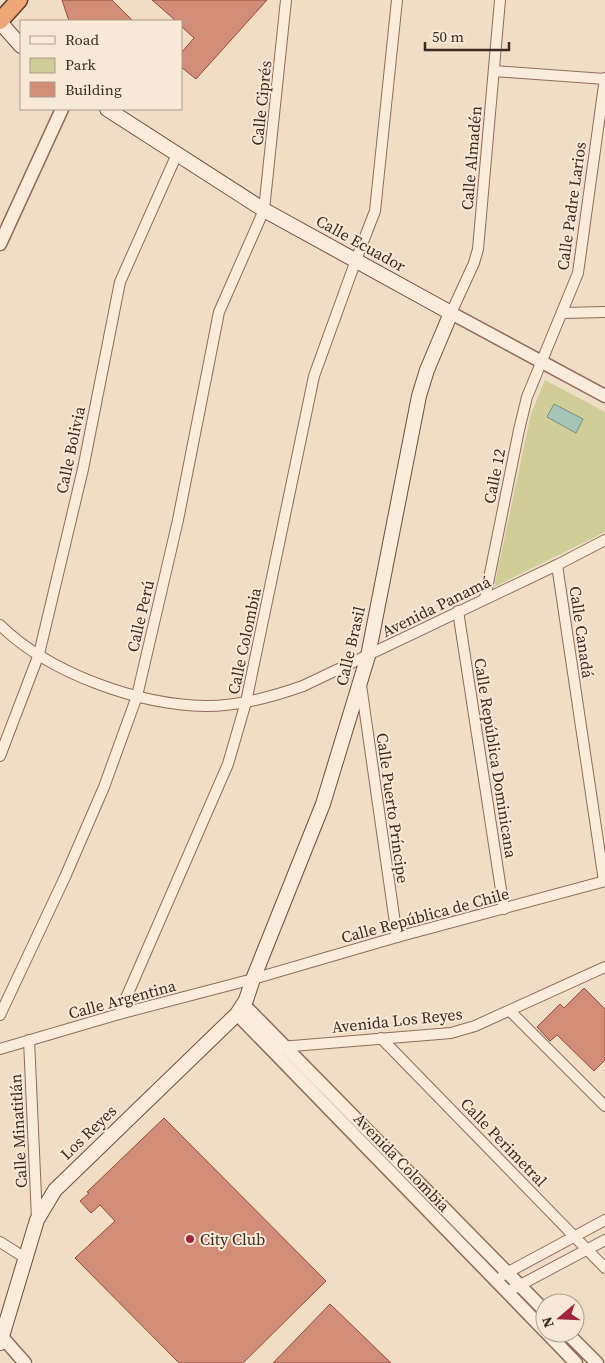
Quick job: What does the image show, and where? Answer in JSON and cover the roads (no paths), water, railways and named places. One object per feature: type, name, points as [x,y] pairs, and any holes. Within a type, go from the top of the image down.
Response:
[{"type":"highway","points":[[0,22],[19,0]]},
{"type":"main road","points":[[0,22],[20,45]]},
{"type":"main road","name":"Calle Ecuador","points":[[109,110],[264,210],[451,313]]},
{"type":"main road","name":"Calle Brasil","points":[[253,979],[323,804],[360,683],[368,656],[419,396],[427,370],[451,313]]},
{"type":"main road","name":"Los Reyes","points":[[1,1338],[27,1259],[37,1220],[55,1190],[64,1179],[240,1010],[253,979]]},
{"type":"street","name":"Calle Ciprés","points":[[264,210],[286,0]]},
{"type":"street","name":"Calle Colombia","points":[[119,1014],[228,764],[246,702],[314,376],[375,211],[397,0]]},
{"type":"street","name":"Calle Almadén","points":[[451,313],[474,263],[478,249],[500,0]]},
{"type":"street","points":[[494,71],[605,79]]},
{"type":"street","name":"Calle Padre Larios","points":[[542,362],[578,273],[605,79]]},
{"type":"street","points":[[0,244],[62,110]]},
{"type":"street","name":"Calle Bolivia","points":[[0,756],[39,654],[83,469],[120,282],[177,154]]},
{"type":"street","name":"Calle Perú","points":[[0,1015],[65,877],[104,787],[137,696],[178,520],[219,312],[264,210]]},
{"type":"street","points":[[563,313],[605,312]]},
{"type":"street","name":"Calle Ecuador","points":[[451,313],[605,396]]},
{"type":"street","name":"Calle 12","points":[[485,598],[519,430],[527,397],[542,362]]},
{"type":"street","name":"Avenida Panamá","points":[[0,625],[39,654],[95,683],[137,696],[206,706],[246,702],[274,696],[303,686],[557,565],[605,540]]},
{"type":"street","name":"Calle Canadá","points":[[557,565],[604,881]]},
{"type":"street","name":"Calle República Dominicana","points":[[458,611],[504,908]]},
{"type":"street","name":"Calle Puerto Príncipe","points":[[360,683],[397,937]]},
{"type":"street","name":"Calle República de Chile","points":[[253,979],[397,937],[604,881]]},
{"type":"street","name":"Avenida Los Reyes","points":[[269,1049],[451,1033],[475,1026],[510,1011],[605,967]]},
{"type":"street","name":"Calle Argentina","points":[[0,1049],[119,1014],[253,979]]},
{"type":"street","name":"Avenida Colombia","points":[[240,1010],[284,1047],[535,1301]]},
{"type":"street","name":"Avenida Colombia","points":[[240,1010],[269,1049],[535,1321]]},
{"type":"street","points":[[510,1011],[605,1106]]},
{"type":"street","name":"Calle Perimetral","points":[[381,1038],[605,1268]]},
{"type":"street","name":"Calle Minatitlán","points":[[29,1040],[37,1220]]},
{"type":"street","points":[[495,1280],[605,1220]]},
{"type":"street","points":[[507,1292],[605,1240]]},
{"type":"street","points":[[0,1242],[27,1259]]},
{"type":"street","points":[[1,1338],[25,1363]]},
{"type":"street","name":"Avenida Colombia","points":[[557,1343],[576,1363]]},
{"type":"street","points":[[577,1343],[597,1363]]},
{"type":"place","name":"City Club","points":[[190,1239]]}]
